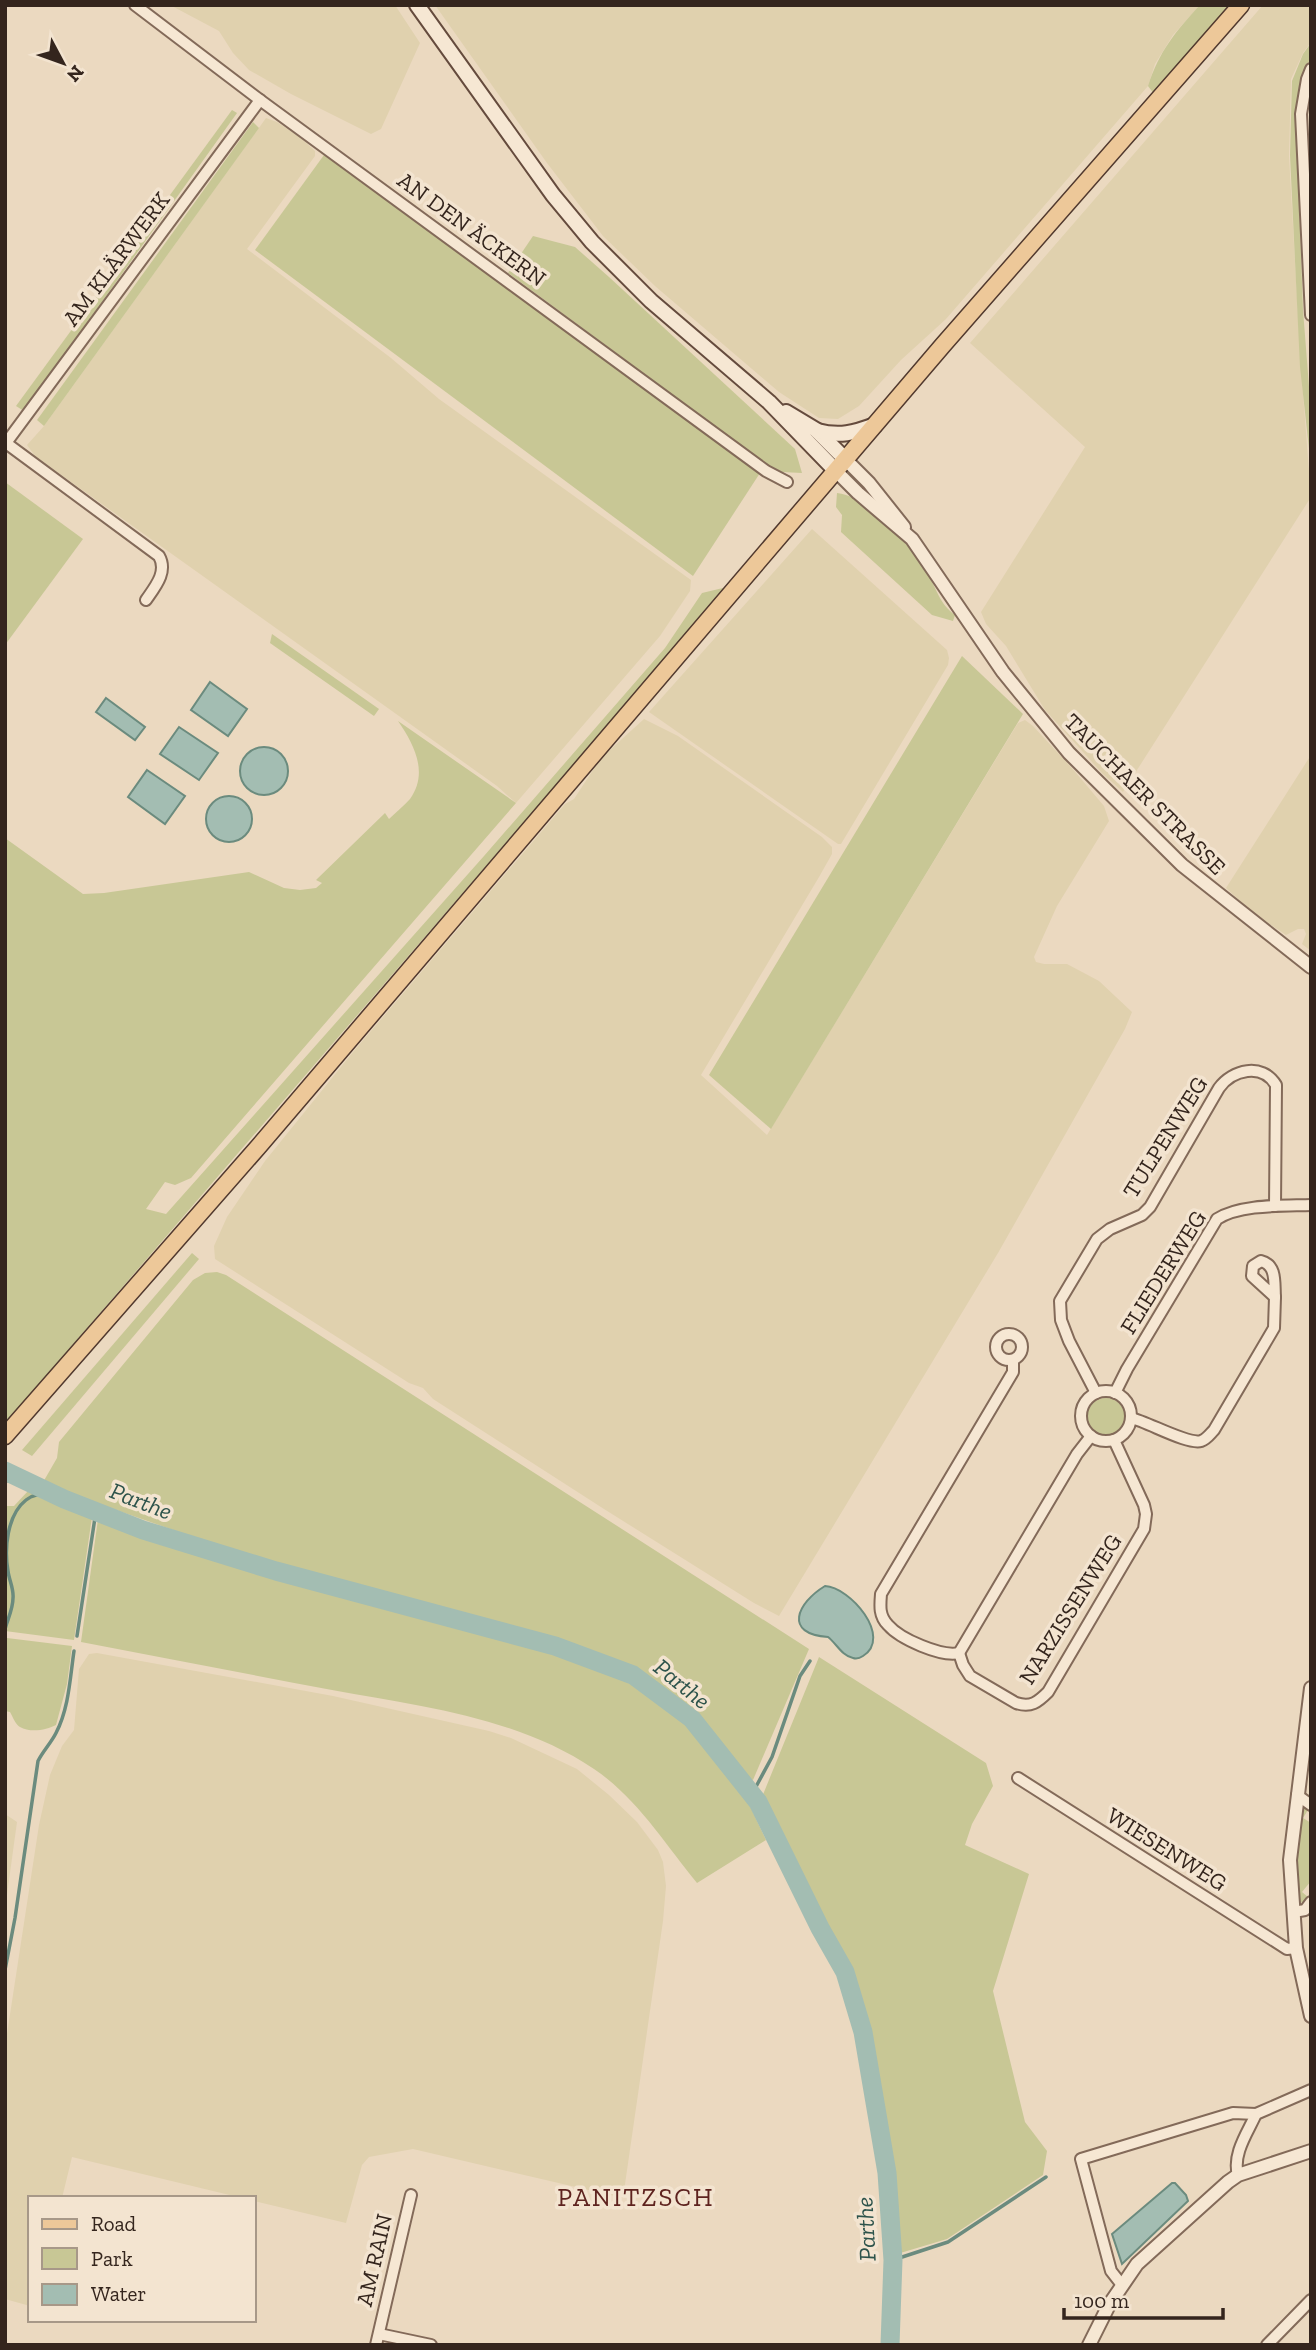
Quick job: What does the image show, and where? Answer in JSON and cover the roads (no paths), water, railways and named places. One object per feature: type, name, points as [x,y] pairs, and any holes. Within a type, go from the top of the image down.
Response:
[{"type":"main road","points":[[417,5],[553,195],[592,242],[651,301],[841,466]]},
{"type":"main road","points":[[5,1436],[259,1146],[952,334],[1241,5]]},
{"type":"main road","points":[[769,402],[816,430],[834,435],[850,434],[875,425]]},
{"type":"main road","points":[[816,430],[841,466]]},
{"type":"street","name":"AN DEN ÄCKERN","points":[[135,5],[260,100],[766,471],[787,482]]},
{"type":"street","points":[[1311,69],[1304,94],[1301,126],[1311,315]]},
{"type":"street","name":"AM KLÄRWERK","points":[[146,600],[161,578],[163,563],[159,556],[6,442],[260,100]]},
{"type":"street","name":"TAUCHAER STRASSE","points":[[841,466],[894,512],[1003,672],[1069,754],[1182,865],[1311,967]]},
{"type":"street","name":"TULPENWEG","points":[[1096,1393],[1060,1320],[1060,1301],[1097,1239],[1110,1229],[1142,1215],[1150,1207],[1219,1088],[1230,1076],[1244,1070],[1260,1072],[1276,1085],[1275,1206]]},
{"type":"street","name":"FLIEDERWEG","points":[[1115,1393],[1217,1219],[1235,1211],[1311,1205]]},
{"type":"street","points":[[1132,1419],[1145,1421],[1193,1441],[1205,1440],[1274,1328],[1275,1297]]},
{"type":"street","points":[[1013,1360],[1013,1372],[881,1594],[879,1609],[889,1627],[944,1655],[959,1653],[1077,1454],[1091,1436]]},
{"type":"street","points":[[1096,1393],[1115,1393],[1129,1405],[1132,1419],[1126,1432],[1114,1440],[1102,1441],[1091,1436],[1084,1428],[1081,1413],[1088,1399],[1096,1393]]},
{"type":"street","name":"NARZISSENWEG","points":[[959,1653],[970,1676],[1016,1703],[1037,1703],[1048,1692],[1144,1529],[1144,1505],[1114,1440]]},
{"type":"street","points":[[1311,1688],[1290,1860],[1296,1948],[1311,2016]]},
{"type":"street","name":"WIESENWEG","points":[[1017,1778],[1287,1949],[1296,1948]]},
{"type":"street","points":[[1297,1795],[1311,1805]]},
{"type":"street","points":[[1294,1912],[1304,1910],[1311,1902]]},
{"type":"street","points":[[1122,2285],[1111,2271],[1080,2159],[1233,2113],[1256,2113],[1311,2090]]},
{"type":"street","points":[[1238,2175],[1235,2166],[1238,2153],[1256,2113]]},
{"type":"street","points":[[1089,2345],[1122,2285],[1137,2264],[1163,2240],[1238,2175],[1311,2151]]},
{"type":"street","name":"AM RAIN","points":[[411,2195],[378,2339],[431,2345]]},
{"type":"street","points":[[1267,2345],[1311,2300]]},
{"type":"water","points":[[210,682],[247,709],[228,736],[191,710]]},
{"type":"water","points":[[106,698],[145,727],[135,740],[96,712]]},
{"type":"water","points":[[179,727],[218,753],[199,780],[160,754]]},
{"type":"water","points":[[264,747],[281,754],[288,771],[281,788],[264,795],[247,788],[240,771],[247,754]]},
{"type":"water","points":[[147,770],[185,796],[165,824],[128,797]]},
{"type":"water","points":[[229,796],[245,803],[252,819],[245,835],[229,842],[213,835],[206,819],[213,803]]},
{"type":"water","points":[[825,1586],[846,1595],[865,1614],[873,1637],[871,1648],[862,1657],[849,1657],[828,1637],[814,1635],[800,1624],[799,1617],[807,1601]]},
{"type":"water","points":[[1172,2183],[1186,2195],[1188,2201],[1122,2264],[1112,2234]]},
{"type":"waterway","name":"Parthe","points":[[5,1471],[64,1499],[143,1530],[276,1571],[555,1646],[633,1675],[692,1719],[758,1802],[820,1928],[845,1972],[863,2032],[887,2173],[893,2260],[890,2345]]},
{"type":"waterway","points":[[5,1481],[22,1479]]},
{"type":"waterway","points":[[5,1629],[13,1602],[6,1553],[11,1523],[26,1500],[35,1495],[52,1493]]},
{"type":"waterway","points":[[77,1636],[96,1511]]},
{"type":"waterway","points":[[5,1970],[38,1761],[56,1733],[64,1713],[74,1651]]},
{"type":"waterway","points":[[752,1794],[772,1757],[800,1676],[810,1661]]},
{"type":"waterway","points":[[893,2260],[948,2242],[1046,2177]]},
{"type":"district","name":"PANITZSCH","points":[[636,2197]]}]
